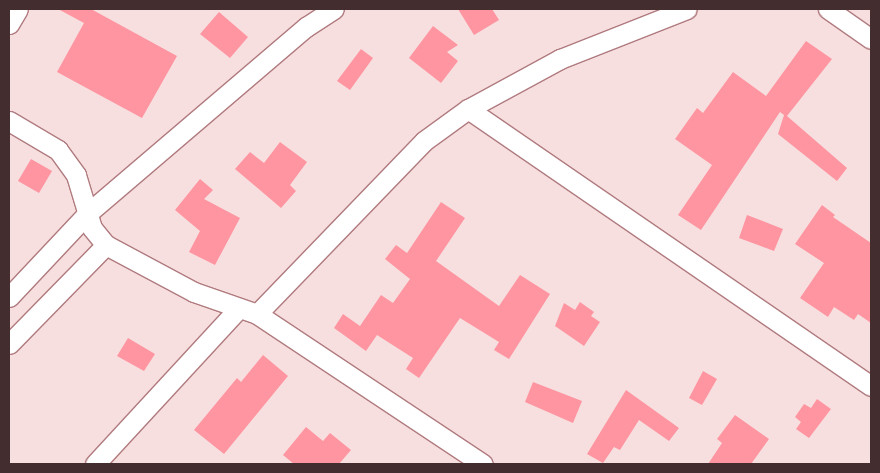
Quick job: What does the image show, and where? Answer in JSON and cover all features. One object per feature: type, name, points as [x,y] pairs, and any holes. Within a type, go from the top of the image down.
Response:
[{"type":"street","points":[[9,24],[18,9]]},
{"type":"street","points":[[9,297],[88,213],[306,28],[334,9]]},
{"type":"street","points":[[257,314],[424,141],[468,109],[560,59],[687,9]]},
{"type":"street","points":[[828,9],[871,39]]},
{"type":"street","points":[[468,109],[871,386]]},
{"type":"street","points":[[9,121],[58,150],[76,176],[92,228],[106,245],[194,292],[257,314],[483,464]]},
{"type":"street","points":[[9,344],[106,245]]},
{"type":"street","points":[[95,464],[239,308]]},
{"type":"building","points":[[58,9],[91,9],[177,56],[142,118],[57,72],[84,23]]},
{"type":"building","points":[[458,9],[492,9],[499,20],[474,35]]},
{"type":"building","points":[[219,12],[248,37],[230,58],[200,34]]},
{"type":"building","points":[[433,26],[458,45],[447,52],[458,61],[441,83],[409,58]]},
{"type":"building","points":[[806,41],[832,59],[787,116],[847,168],[837,181],[778,134],[784,115],[780,112],[701,230],[678,215],[712,165],[675,139],[697,108],[703,113],[733,72],[766,96]]},
{"type":"building","points":[[361,49],[373,58],[350,90],[337,81]]},
{"type":"building","points":[[280,142],[307,162],[290,185],[296,191],[281,208],[235,169],[250,152],[264,163]]},
{"type":"building","points":[[31,159],[52,171],[39,193],[18,181]]},
{"type":"building","points":[[200,179],[213,190],[204,199],[240,218],[215,265],[189,252],[200,231],[175,210]]},
{"type":"building","points":[[441,202],[465,218],[436,261],[499,306],[520,275],[550,294],[509,359],[494,350],[499,342],[460,318],[419,378],[406,369],[413,358],[377,335],[366,351],[334,328],[343,314],[360,326],[381,295],[393,303],[410,279],[385,259],[396,245],[407,253]]},
{"type":"building","points":[[822,205],[835,215],[833,217],[871,243],[871,323],[858,314],[854,320],[834,307],[828,317],[800,298],[824,263],[795,244]]},
{"type":"building","points":[[747,215],[783,229],[774,251],[739,238]]},
{"type":"building","points":[[580,302],[594,312],[591,316],[600,322],[584,346],[555,326],[564,303],[575,310]]},
{"type":"building","points":[[128,338],[155,354],[144,371],[117,356]]},
{"type":"building","points":[[263,355],[288,376],[224,454],[194,430],[237,378],[241,382]]},
{"type":"building","points":[[703,371],[717,379],[702,405],[689,398]]},
{"type":"building","points":[[533,382],[582,401],[573,423],[525,402]]},
{"type":"building","points":[[626,390],[679,428],[669,441],[639,420],[620,450],[614,447],[603,463],[587,454]]},
{"type":"building","points":[[817,399],[831,409],[809,438],[796,429],[801,422],[795,417],[804,404],[811,408]]},
{"type":"building","points":[[735,415],[769,439],[751,464],[708,464],[722,443],[717,439]]},
{"type":"building","points":[[306,427],[323,441],[330,433],[351,450],[339,464],[294,464],[283,455]]}]
